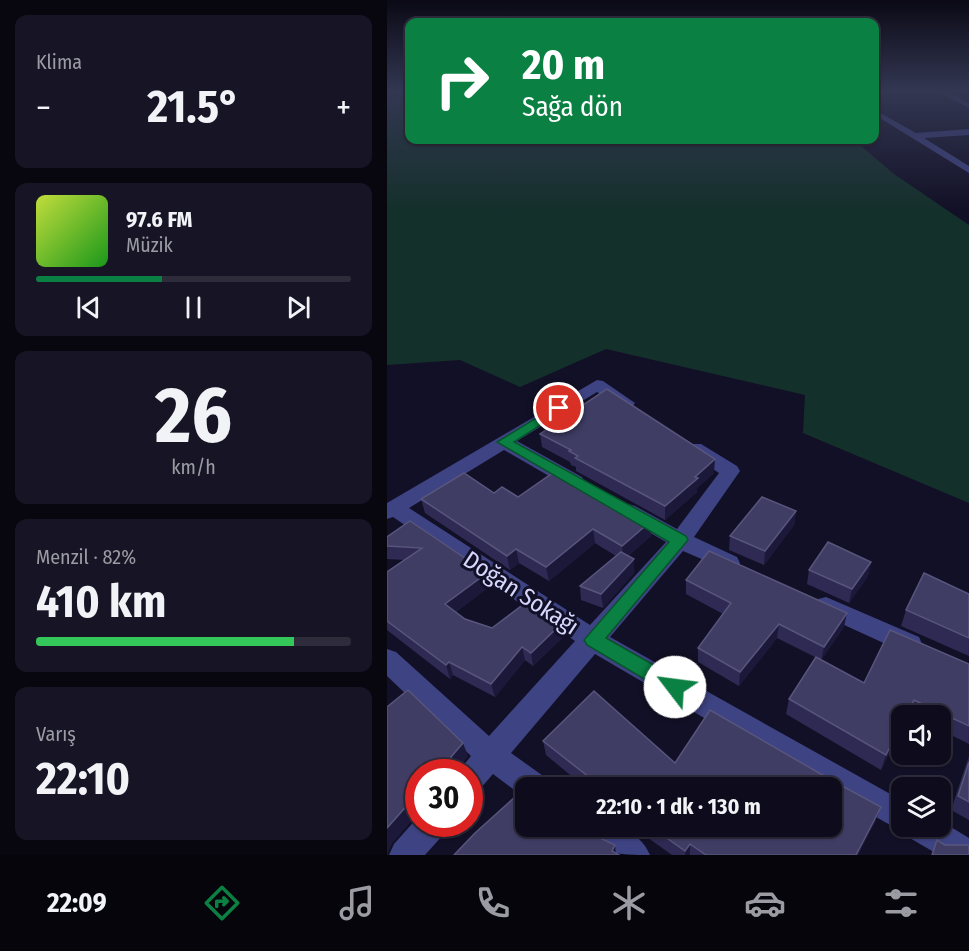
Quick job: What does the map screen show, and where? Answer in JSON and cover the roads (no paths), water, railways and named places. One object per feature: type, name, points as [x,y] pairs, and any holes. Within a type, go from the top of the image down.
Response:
[{"type":"street","points":[[906,131],[969,170]]},
{"type":"street","points":[[915,136],[969,132]]},
{"type":"street","points":[[390,510],[597,385],[643,414]]},
{"type":"street","points":[[483,766],[680,540],[730,471],[672,433]]},
{"type":"street","points":[[504,442],[680,540],[744,569]]},
{"type":"street","name":"Doğan Sokağı","points":[[390,510],[593,640],[891,810]]},
{"type":"street","points":[[808,598],[926,651]]},
{"type":"street","points":[[387,660],[492,757],[520,777]]},
{"type":"street","points":[[405,855],[421,837]]},
{"type":"street","points":[[609,837],[634,855]]},
{"type":"street","points":[[938,837],[969,855]]}]
